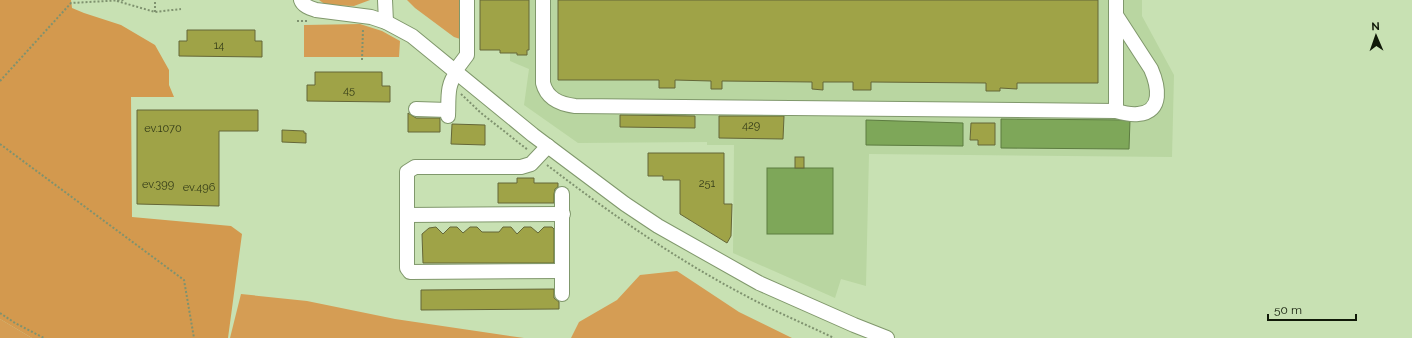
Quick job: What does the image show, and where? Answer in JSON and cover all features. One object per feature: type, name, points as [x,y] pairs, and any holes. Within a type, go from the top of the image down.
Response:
[{"type":"street","points":[[301,0],[307,7],[316,10],[359,15],[386,22],[412,36],[454,76],[625,204],[696,248],[853,332],[887,338]]},
{"type":"street","points":[[386,0],[386,22]]},
{"type":"street","points":[[416,109],[448,113],[454,76],[467,55],[468,0]]},
{"type":"street","points":[[543,0],[543,84],[547,93],[557,102],[566,105],[599,106],[1116,111],[1134,114],[1145,113],[1154,105],[1158,93],[1155,77],[1116,15]]},
{"type":"street","points":[[1116,0],[1116,111]]},
{"type":"street","points":[[548,146],[531,164],[521,167],[415,167],[407,172],[407,268],[410,272],[562,271]]},
{"type":"street","points":[[562,194],[562,294]]},
{"type":"street","points":[[407,215],[562,214]]},
{"type":"path","points":[[0,81],[71,3],[124,0]]},
{"type":"path","points":[[154,12],[155,0]]},
{"type":"path","points":[[116,1],[154,12],[180,9]]},
{"type":"path","points":[[362,60],[363,29]]},
{"type":"path","points":[[454,76],[481,113],[537,158]]},
{"type":"path","points":[[0,144],[184,280],[194,338]]},
{"type":"path","points":[[0,313],[15,323],[44,338]]},
{"type":"shaded area","points":[[0,0],[71,0],[72,8],[121,25],[155,45],[169,70],[169,85],[174,97],[131,97],[132,217],[231,226],[242,234],[228,338],[32,338],[0,319]]},
{"type":"shaded area","points":[[319,0],[370,0],[354,6],[326,5]]},
{"type":"shaded area","points":[[407,0],[463,0],[460,39],[454,37],[415,8]]},
{"type":"shaded area","points":[[527,0],[1142,0],[1142,16],[1174,75],[1172,157],[869,154],[866,286],[841,279],[835,298],[733,253],[734,145],[707,145],[707,142],[578,143],[524,105],[529,69],[510,61],[510,50]]},
{"type":"shaded area","points":[[360,24],[382,31],[400,41],[399,57],[304,57],[304,25]]},
{"type":"shaded area","points":[[1001,119],[1130,120],[1129,149],[1001,148]]},
{"type":"shaded area","points":[[866,120],[963,123],[963,146],[866,145]]},
{"type":"shaded area","points":[[767,168],[833,168],[833,234],[767,234]]},
{"type":"shaded area","points":[[677,271],[739,312],[792,338],[571,338],[579,322],[617,300],[640,275]]},
{"type":"shaded area","points":[[241,294],[307,301],[395,319],[524,338],[230,338]]},
{"type":"shaded area","points":[[0,319],[32,338],[0,338]]},
{"type":"building","points":[[480,0],[529,0],[529,50],[527,50],[527,55],[517,55],[517,53],[500,53],[500,50],[480,50]]},
{"type":"building","points":[[558,0],[1098,0],[1098,83],[1017,83],[1017,89],[1000,88],[1000,91],[986,91],[986,83],[871,82],[871,90],[853,90],[853,82],[823,82],[823,90],[812,89],[812,82],[722,81],[722,89],[711,89],[711,81],[675,80],[675,88],[659,88],[659,80],[558,80]]},
{"type":"building","points":[[187,30],[255,30],[255,41],[262,41],[262,57],[179,56],[179,41],[187,41]]},
{"type":"building","points":[[315,72],[382,72],[382,86],[390,86],[390,102],[307,101],[307,85],[315,85]]},
{"type":"building","points":[[137,110],[258,110],[258,131],[219,131],[219,206],[137,204]]},
{"type":"building","points":[[408,113],[416,118],[440,118],[440,132],[408,132]]},
{"type":"building","points":[[620,115],[695,116],[695,128],[620,127]]},
{"type":"building","points":[[719,116],[784,116],[783,139],[719,138]]},
{"type":"building","points":[[971,123],[995,123],[995,145],[978,145],[978,140],[970,140]]},
{"type":"building","points":[[452,124],[485,125],[485,145],[451,144]]},
{"type":"building","points":[[282,130],[304,131],[304,133],[306,133],[306,143],[282,142]]},
{"type":"building","points":[[648,153],[724,153],[724,204],[732,204],[731,236],[727,243],[680,214],[680,180],[663,180],[663,176],[648,176]]},
{"type":"building","points":[[795,157],[804,157],[804,168],[795,168]]},
{"type":"building","points":[[517,178],[534,178],[534,183],[558,183],[558,187],[555,189],[554,194],[554,203],[498,203],[498,183],[517,183]]},
{"type":"building","points":[[436,227],[443,234],[450,227],[457,227],[463,233],[470,227],[477,227],[482,232],[499,232],[503,227],[511,227],[517,234],[524,227],[531,227],[538,233],[544,227],[552,227],[554,229],[554,263],[423,263],[422,234],[429,228]]},
{"type":"building","points":[[554,289],[554,298],[559,302],[559,309],[421,310],[421,290]]}]
